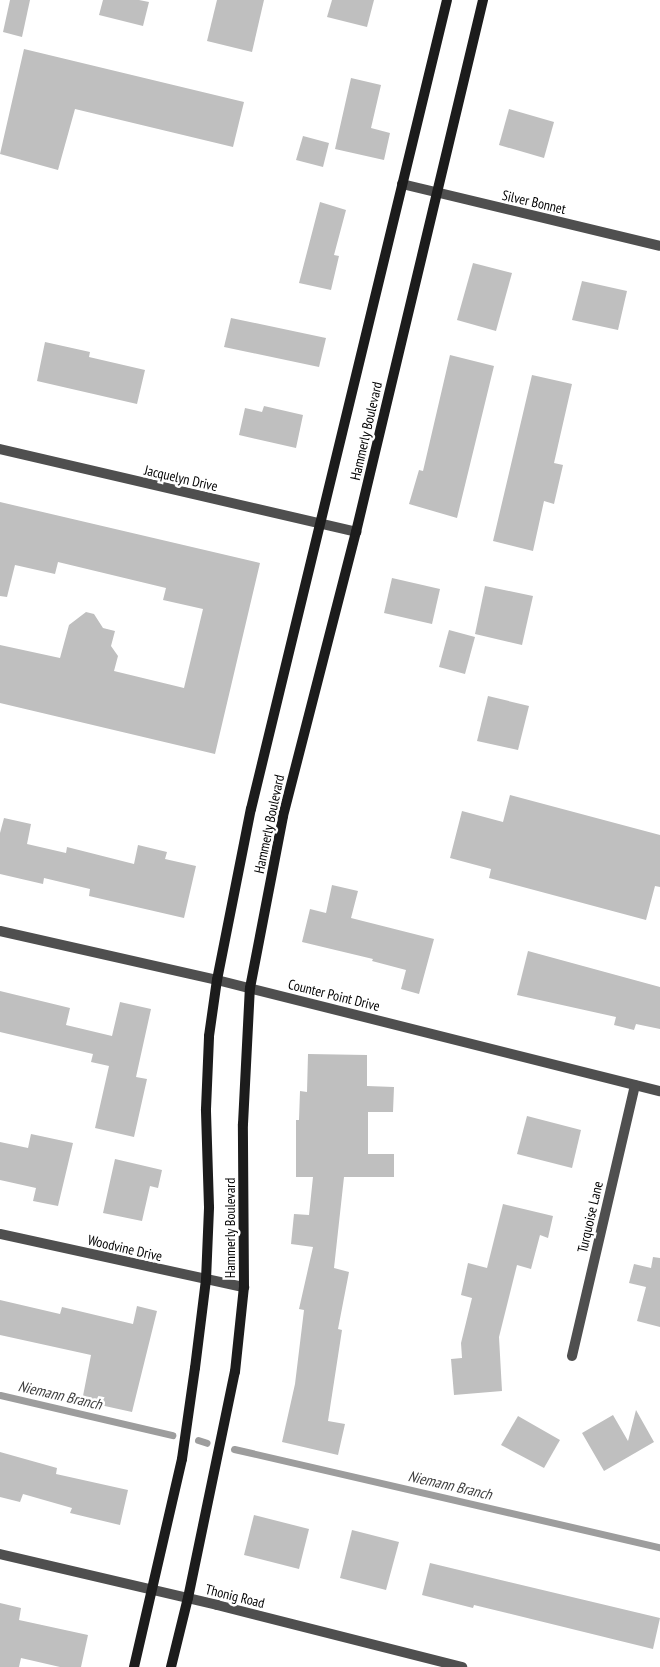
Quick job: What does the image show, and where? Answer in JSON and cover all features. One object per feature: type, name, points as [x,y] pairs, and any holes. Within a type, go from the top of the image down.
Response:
[{"type":"main road","name":"Hammerly Boulevard","points":[[134,1667],[182,1459],[206,1280],[209,1207],[206,1109],[209,1036],[217,980],[251,809],[447,0]]},
{"type":"main road","name":"Hammerly Boulevard","points":[[171,1667],[188,1598],[235,1372],[244,1287],[243,1124],[250,988],[283,816],[356,532],[483,0]]},
{"type":"street","name":"Silver Bonnet","points":[[402,184],[660,246]]},
{"type":"street","name":"Jacquelyn Drive","points":[[0,449],[356,532]]},
{"type":"street","name":"Counter Point Drive","points":[[0,931],[217,980],[660,1091]]},
{"type":"street","name":"Turquoise Lane","points":[[572,1356],[635,1085]]},
{"type":"street","name":"Woodvine Drive","points":[[0,1234],[244,1287]]},
{"type":"street","name":"Thonig Road","points":[[0,1554],[188,1598],[462,1667]]},
{"type":"building","points":[[10,0],[30,0],[22,37],[3,32]]},
{"type":"building","points":[[103,0],[139,0],[149,2],[143,26],[99,15]]},
{"type":"building","points":[[217,0],[264,0],[252,52],[207,41]]},
{"type":"building","points":[[332,0],[374,0],[367,27],[327,17]]},
{"type":"building","points":[[24,49],[244,102],[233,147],[75,109],[58,170],[0,154]]},
{"type":"building","points":[[351,78],[381,85],[371,128],[390,133],[384,160],[335,149]]},
{"type":"building","points":[[509,109],[554,122],[544,158],[499,145]]},
{"type":"building","points":[[303,136],[329,143],[323,167],[296,160]]},
{"type":"building","points":[[320,202],[346,210],[334,255],[339,256],[331,290],[299,283]]},
{"type":"building","points":[[473,263],[512,273],[496,331],[457,320]]},
{"type":"building","points":[[582,281],[627,291],[618,330],[572,320]]},
{"type":"building","points":[[231,318],[326,338],[319,367],[224,347]]},
{"type":"building","points":[[45,342],[90,352],[89,357],[145,370],[137,404],[37,381]]},
{"type":"building","points":[[450,355],[494,366],[457,518],[409,504],[419,470],[423,471]]},
{"type":"building","points":[[532,375],[572,384],[554,463],[563,465],[554,504],[544,501],[533,551],[493,541]]},
{"type":"building","points":[[264,406],[303,415],[296,448],[239,435],[245,408],[262,412]]},
{"type":"building","points":[[0,502],[260,563],[215,754],[0,703],[0,645],[60,658],[69,625],[86,612],[94,614],[103,628],[115,631],[111,646],[118,656],[114,671],[184,688],[203,609],[163,600],[166,588],[58,562],[55,574],[15,565],[7,597],[0,596]]},
{"type":"building","points":[[392,578],[440,589],[432,624],[384,613]]},
{"type":"building","points":[[485,586],[533,596],[522,645],[475,634]]},
{"type":"building","points":[[449,630],[475,637],[465,674],[439,667]]},
{"type":"building","points":[[488,696],[529,706],[518,750],[477,741]]},
{"type":"building","points":[[510,795],[660,835],[660,887],[655,886],[646,920],[489,878],[491,869],[450,858],[462,811],[503,822]]},
{"type":"building","points":[[4,818],[31,824],[27,844],[66,853],[67,847],[134,864],[138,845],[167,852],[165,859],[196,866],[184,918],[89,896],[90,889],[44,878],[43,884],[0,874],[0,833]]},
{"type":"building","points":[[332,885],[358,891],[351,918],[434,939],[419,994],[401,989],[406,970],[372,961],[373,959],[302,942],[310,909],[326,913]]},
{"type":"building","points":[[528,951],[660,987],[660,1029],[636,1024],[634,1030],[614,1025],[616,1017],[517,995]]},
{"type":"building","points":[[0,991],[70,1008],[66,1025],[112,1036],[120,1002],[151,1009],[136,1077],[147,1079],[134,1137],[95,1128],[109,1066],[91,1062],[93,1054],[0,1032]]},
{"type":"building","points":[[308,1054],[367,1055],[367,1086],[394,1087],[393,1112],[368,1112],[368,1154],[394,1154],[394,1177],[344,1177],[334,1268],[349,1272],[338,1329],[342,1330],[328,1421],[345,1424],[338,1455],[282,1442],[295,1384],[304,1310],[299,1309],[313,1247],[291,1244],[294,1214],[309,1215],[313,1177],[296,1177],[296,1120],[299,1120],[300,1091],[307,1092]]},
{"type":"building","points":[[527,1116],[581,1130],[572,1168],[517,1154]]},
{"type":"building","points":[[31,1134],[73,1143],[58,1206],[33,1201],[36,1188],[0,1180],[0,1142],[28,1148]]},
{"type":"building","points":[[115,1159],[162,1170],[158,1188],[150,1186],[142,1221],[103,1213]]},
{"type":"building","points":[[503,1204],[553,1216],[548,1238],[540,1235],[531,1269],[517,1265],[499,1337],[502,1391],[454,1395],[451,1359],[462,1358],[461,1343],[472,1298],[461,1295],[468,1263],[487,1268]]},
{"type":"building","points":[[653,1257],[660,1258],[660,1327],[637,1321],[646,1287],[629,1283],[634,1264],[651,1268]]},
{"type":"building","points":[[0,1300],[60,1314],[62,1307],[133,1324],[137,1306],[157,1311],[132,1412],[82,1401],[91,1355],[0,1335]]},
{"type":"building","points":[[636,1410],[654,1442],[604,1471],[582,1433],[613,1415],[628,1441]]},
{"type":"building","points":[[518,1416],[560,1440],[544,1468],[501,1445]]},
{"type":"building","points":[[0,1452],[57,1468],[56,1474],[128,1490],[120,1525],[70,1513],[72,1508],[23,1494],[20,1502],[0,1497]]},
{"type":"building","points":[[254,1515],[309,1529],[299,1569],[244,1555]]},
{"type":"building","points":[[352,1530],[399,1542],[386,1590],[340,1578]]},
{"type":"building","points":[[430,1563],[660,1618],[653,1649],[474,1605],[473,1608],[422,1595]]},
{"type":"building","points":[[0,1603],[21,1608],[19,1620],[88,1635],[81,1667],[60,1667],[21,1658],[19,1667],[0,1667]]},
{"type":"waterway","name":"Niemann Branch","points":[[0,1395],[172,1435]]},
{"type":"waterway","name":"Niemann Branch","points":[[198,1440],[207,1443]]},
{"type":"waterway","name":"Niemann Branch","points":[[234,1449],[660,1547]]}]
